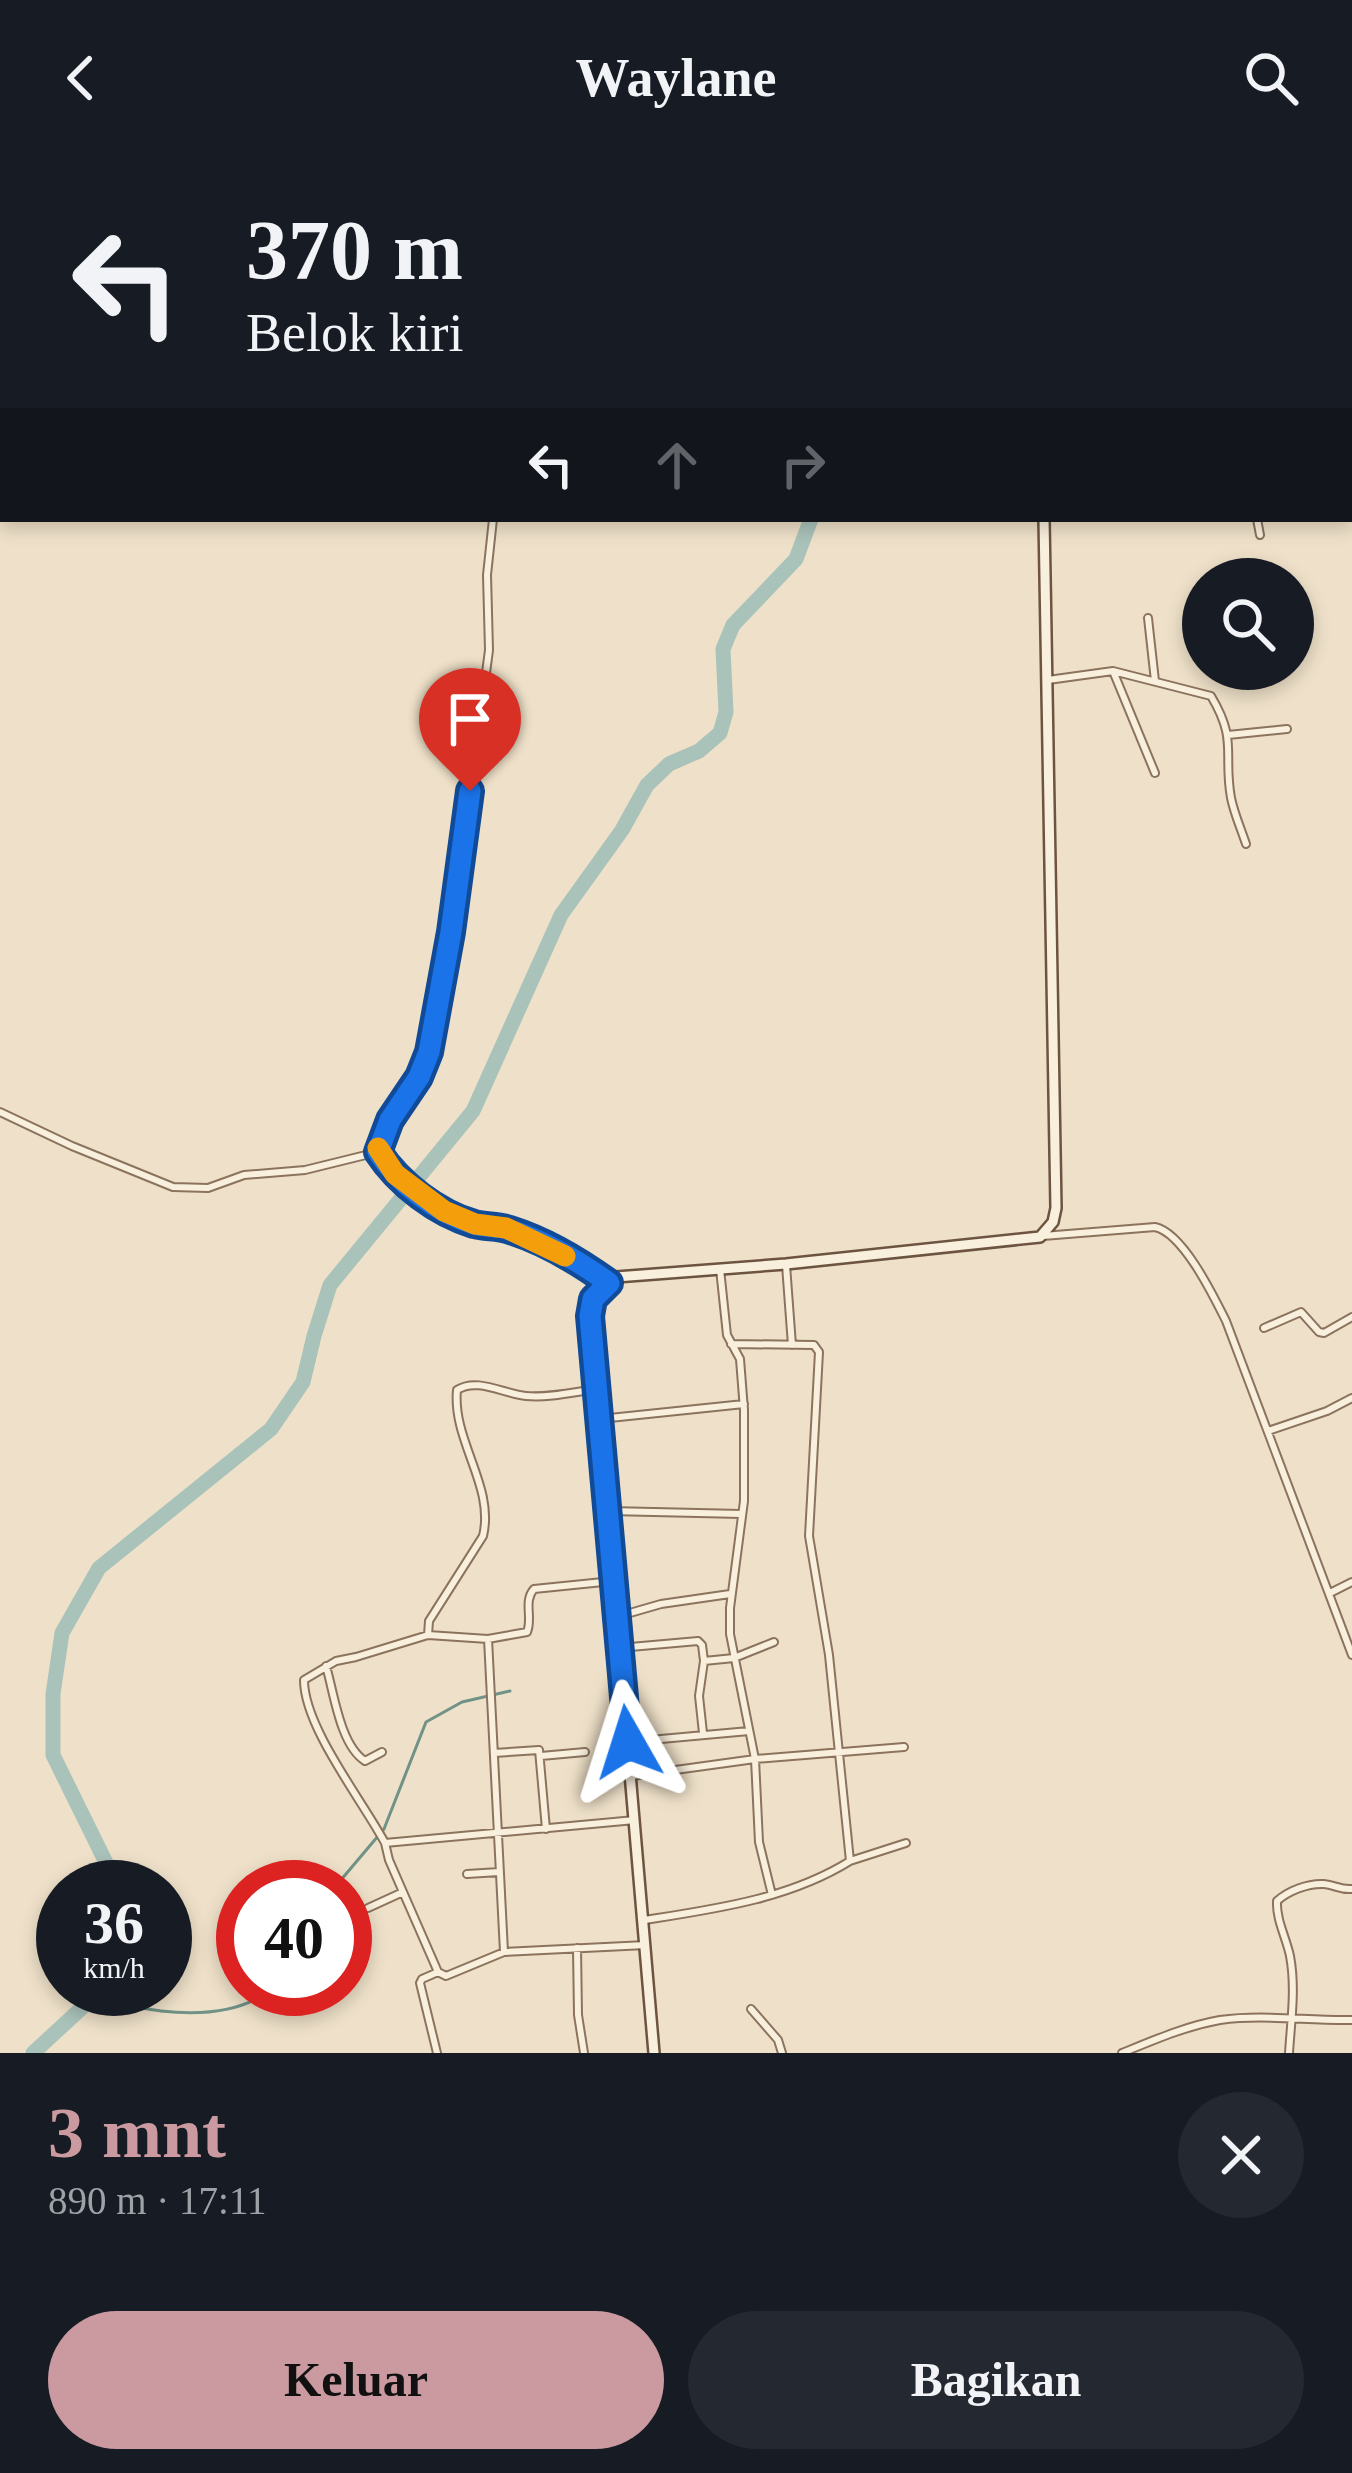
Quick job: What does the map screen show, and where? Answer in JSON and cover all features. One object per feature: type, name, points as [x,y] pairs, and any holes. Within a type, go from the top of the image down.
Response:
[{"type":"street","points":[[378,1152],[390,1120],[423,1070],[432,1036],[489,650],[487,575],[493,522]]},
{"type":"street","points":[[1040,1237],[1053,1222],[1056,1208],[1044,522]]},
{"type":"street","points":[[1258,522],[1260,535]]},
{"type":"street","points":[[1148,618],[1155,681]]},
{"type":"street","points":[[1048,680],[1113,670],[1211,696],[1225,719],[1231,800],[1246,844]]},
{"type":"street","points":[[1113,670],[1156,773]]},
{"type":"street","points":[[1228,735],[1287,729]]},
{"type":"street","points":[[0,1112],[173,1187],[208,1187],[244,1175],[305,1170],[378,1152]]},
{"type":"street","points":[[378,1152],[395,1174],[431,1202],[464,1220],[532,1239],[609,1283]]},
{"type":"street","points":[[654,2053],[590,1306],[616,1277],[1141,1228],[1168,1231],[1226,1321],[1352,1655]]},
{"type":"street","points":[[786,1264],[792,1346]]},
{"type":"street","points":[[720,1268],[724,1322],[740,1359],[746,1464],[730,1634],[755,1759],[759,1842],[772,1895]]},
{"type":"street","points":[[1264,1328],[1301,1312],[1324,1333],[1352,1317]]},
{"type":"street","points":[[731,1344],[814,1346],[819,1352],[809,1536],[829,1655],[850,1861]]},
{"type":"street","points":[[428,1635],[429,1621],[486,1527],[484,1499],[457,1415],[458,1390],[465,1384],[523,1396],[549,1396],[597,1390]]},
{"type":"street","points":[[1268,1431],[1328,1411],[1352,1397]]},
{"type":"street","points":[[600,1419],[744,1404]]},
{"type":"street","points":[[609,1511],[742,1514]]},
{"type":"street","points":[[613,1581],[534,1588],[528,1598],[527,1633],[488,1639],[428,1635],[326,1666],[304,1680],[306,1698],[326,1744],[383,1840],[438,1972],[446,1976],[504,1952],[646,1945]]},
{"type":"street","points":[[1330,1593],[1352,1582]]},
{"type":"street","points":[[616,1617],[661,1604],[732,1593]]},
{"type":"street","points":[[488,1639],[504,1952]]},
{"type":"street","points":[[619,1648],[698,1641],[702,1645],[703,1733]]},
{"type":"street","points":[[704,1661],[734,1658],[774,1642]]},
{"type":"street","points":[[326,1666],[334,1702],[356,1755],[364,1761],[382,1752]]},
{"type":"street","points":[[628,1742],[749,1731]]},
{"type":"street","points":[[632,1776],[755,1759],[904,1747]]},
{"type":"street","points":[[494,1754],[537,1750],[546,1829]]},
{"type":"street","points":[[541,1756],[585,1752]]},
{"type":"street","points":[[383,1840],[635,1820]]},
{"type":"street","points":[[644,1920],[772,1895],[906,1843]]},
{"type":"street","points":[[467,1874],[499,1872]]},
{"type":"street","points":[[1289,2053],[1291,1961],[1276,1912],[1277,1900],[1314,1885],[1352,1889]]},
{"type":"street","points":[[372,1906],[404,1892]]},
{"type":"street","points":[[577,1948],[584,2053]]},
{"type":"street","points":[[437,2053],[419,1983],[438,1972]]},
{"type":"street","points":[[751,2008],[778,2040],[782,2053]]},
{"type":"street","points":[[1122,2053],[1206,2024],[1260,2017],[1352,2020]]},
{"type":"waterway","points":[[105,1860],[53,1755],[53,1694],[62,1633],[99,1568],[271,1429],[303,1382],[330,1285],[473,1111],[561,915],[622,830],[647,785],[669,764],[699,751],[720,733],[726,712],[723,649],[733,625],[796,559],[810,522]]},
{"type":"waterway","points":[[358,1860],[384,1829],[426,1722],[462,1702],[510,1691]]},
{"type":"waterway","points":[[192,2012],[216,2010]]},
{"type":"waterway","points":[[33,2053],[73,2016]]},
{"type":"slow traffic","points":[[378,1148],[395,1174],[444,1211],[475,1224],[506,1228],[565,1256]]},
{"type":"route","points":[[470,791],[429,1052],[419,1077],[390,1120],[378,1152],[395,1174],[444,1211],[532,1239],[609,1283],[593,1299],[590,1316],[628,1742]]}]
